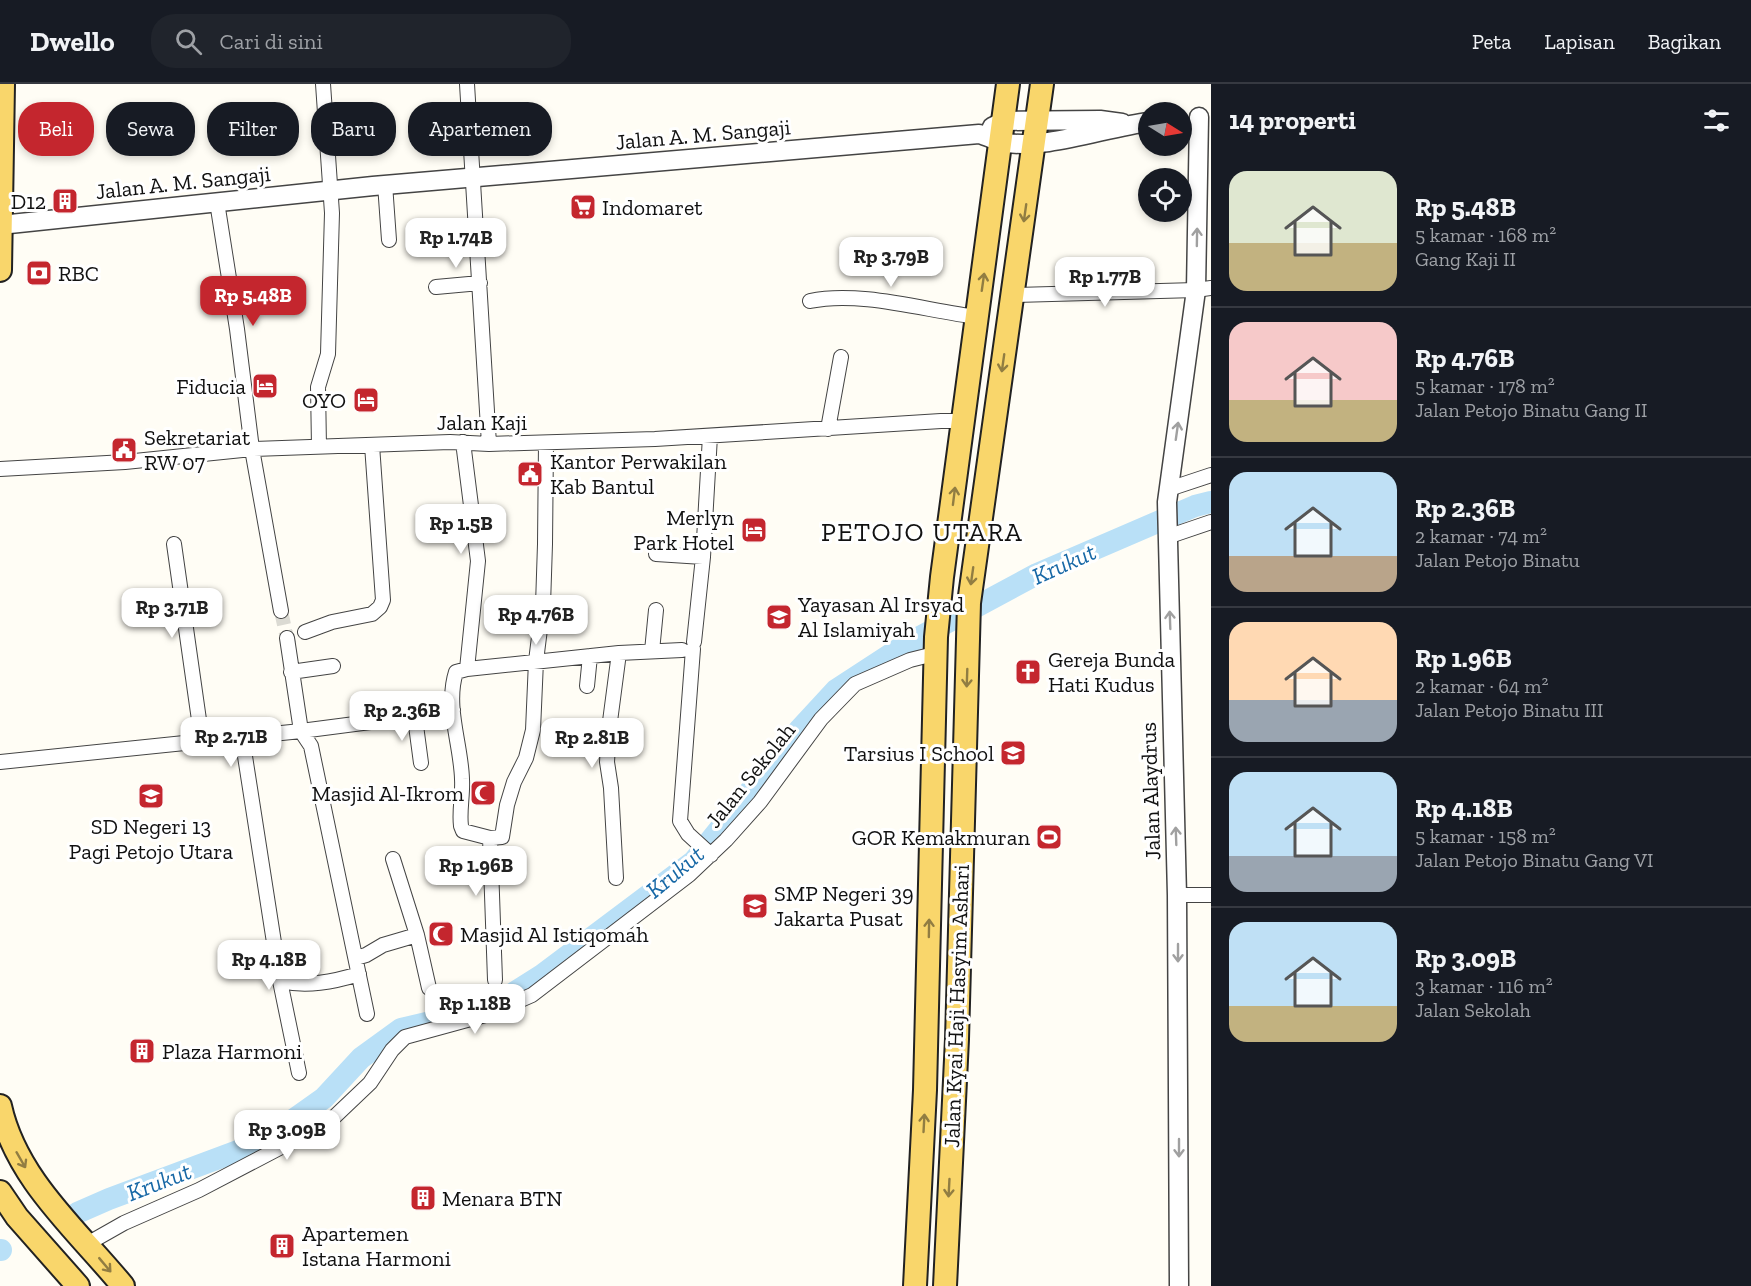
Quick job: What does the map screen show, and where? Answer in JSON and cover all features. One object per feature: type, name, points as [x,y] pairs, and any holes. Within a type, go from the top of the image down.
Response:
[{"type":"main road","points":[[0,270],[3,84]]},
{"type":"main road","name":"Jalan Kyai Haji Hasyim Ashari","points":[[915,1286],[925,1090],[936,636],[1008,84]]},
{"type":"main road","name":"Jalan Kyai Haji Hasyim Ashari","points":[[945,1286],[957,1039],[969,612],[1042,84]]},
{"type":"main road","points":[[0,1106],[3,1121],[20,1161],[123,1286]]},
{"type":"main road","points":[[0,1192],[22,1222],[78,1286]]},
{"type":"street","points":[[319,447],[318,387],[328,354],[330,323],[331,189],[323,84]]},
{"type":"street","points":[[467,84],[489,444]]},
{"type":"street","name":"Jalan Alaydrus","points":[[1179,1286],[1177,895],[1167,535],[1168,495],[1204,289],[1197,117]]},
{"type":"street","points":[[1003,131],[1103,132],[1138,123]]},
{"type":"street","name":"Jalan A. M. Sangaji","points":[[1,225],[331,189],[979,135],[1003,131]]},
{"type":"street","points":[[385,184],[389,240]]},
{"type":"street","points":[[217,202],[237,330],[252,449],[281,611]]},
{"type":"street","points":[[436,287],[480,283]]},
{"type":"street","points":[[1013,295],[1204,289]]},
{"type":"street","points":[[810,301],[827,297],[868,300],[978,316]]},
{"type":"street","points":[[828,429],[841,357]]},
{"type":"street","name":"Jalan Kaji","points":[[0,469],[125,462],[252,449],[463,442],[546,443],[964,421]]},
{"type":"street","points":[[709,853],[683,828],[680,815],[690,647],[703,557],[710,436]]},
{"type":"street","points":[[463,442],[478,561],[467,669]]},
{"type":"street","points":[[546,443],[543,605],[536,661],[532,730],[526,758],[509,797],[502,837],[490,838],[463,831],[461,826],[462,778],[453,710],[452,684],[456,672],[536,661],[690,647]]},
{"type":"street","points":[[305,632],[332,622],[372,614],[380,607],[383,600],[372,445]]},
{"type":"street","points":[[1168,495],[1211,475]]},
{"type":"street","points":[[1167,535],[1211,522]]},
{"type":"street","points":[[174,544],[202,741]]},
{"type":"street","points":[[656,554],[703,557]]},
{"type":"street","points":[[652,651],[656,610]]},
{"type":"street","name":"Jalan Sekolah","points":[[83,1239],[199,1190],[329,1122],[370,1083],[392,1050],[405,1037],[489,1014],[532,995],[689,875],[760,802],[821,719],[855,684],[910,660],[936,636]]},
{"type":"street","points":[[286,638],[301,731],[311,746],[367,1014]]},
{"type":"street","points":[[616,878],[608,762],[609,729],[619,653]]},
{"type":"street","points":[[587,686],[590,656]]},
{"type":"street","points":[[291,672],[333,666]]},
{"type":"street","points":[[0,762],[415,718],[453,710]]},
{"type":"street","points":[[415,718],[421,763]]},
{"type":"street","points":[[242,737],[280,981],[299,1073]]},
{"type":"street","points":[[490,838],[495,980]]},
{"type":"street","points":[[393,859],[417,935],[429,988]]},
{"type":"street","points":[[1177,895],[1211,895]]},
{"type":"street","points":[[356,958],[383,945],[417,935]]},
{"type":"street","points":[[280,981],[305,983],[335,981],[358,974]]},
{"type":"waterway","name":"Krukut","points":[[77,1213],[262,1142],[324,1098],[361,1058],[401,1029],[490,1008],[542,975],[694,861],[800,729],[836,690],[905,645],[1037,574],[1195,506],[1211,502]]},
{"type":"tunnel","points":[[281,611],[287,638],[305,632]]},
{"type":"place","name":"D12","points":[[65,201]]},
{"type":"place","name":"Indomaret","points":[[583,207]]},
{"type":"place","name":"RBC","points":[[39,273]]},
{"type":"place","name":"Fiducia","points":[[265,386]]},
{"type":"place","name":"OYO","points":[[366,400]]},
{"type":"place","name":"Sekretariat RW 07","points":[[124,450]]},
{"type":"place","name":"Kantor Perwakilan Kab Bantul","points":[[530,474]]},
{"type":"place","name":"Merlyn Park Hotel","points":[[754,530]]},
{"type":"place","name":"Yayasan Al Irsyad Al Islamiyah","points":[[779,617]]},
{"type":"place","name":"Gereja Bunda Hati Kudus","points":[[1028,672]]},
{"type":"place","name":"Tarsius I School","points":[[1013,753]]},
{"type":"place","name":"Masjid Al-Ikrom","points":[[483,793]]},
{"type":"place","name":"SD Negeri 13 Pagi Petojo Utara","points":[[151,796]]},
{"type":"place","name":"GOR Kemakmuran","points":[[1049,837]]},
{"type":"place","name":"SMP Negeri 39 Jakarta Pusat","points":[[755,906]]},
{"type":"place","name":"Masjid Al Istiqomah","points":[[441,934]]},
{"type":"place","name":"Plaza Harmoni","points":[[142,1051]]},
{"type":"place","name":"Menara BTN","points":[[423,1198]]},
{"type":"place","name":"Apartemen Istana Harmoni","points":[[282,1246]]},
{"type":"district","name":"PETOJO UTARA","points":[[922,532]]}]
